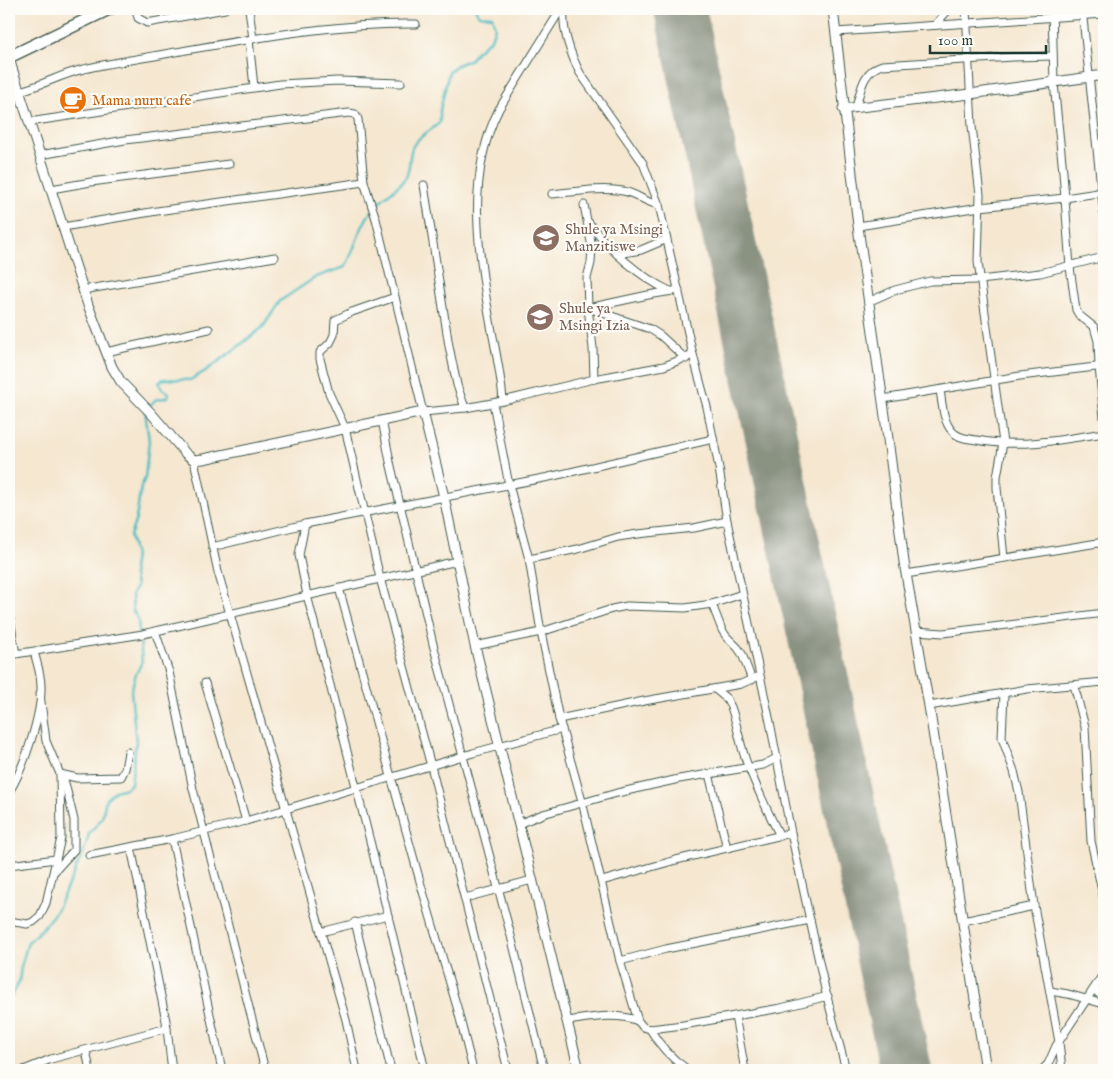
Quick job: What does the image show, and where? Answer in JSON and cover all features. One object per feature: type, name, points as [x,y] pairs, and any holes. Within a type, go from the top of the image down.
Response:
[{"type":"highway","points":[[9,58],[110,9]]},
{"type":"street","points":[[136,9],[138,18],[147,23],[225,9]]},
{"type":"street","points":[[250,9],[254,87]]},
{"type":"street","points":[[562,9],[564,28],[572,57],[580,73],[643,163],[659,205],[693,355],[707,407],[727,521],[791,833],[846,1070]]},
{"type":"street","points":[[503,401],[501,375],[489,315],[481,255],[477,190],[481,164],[492,124],[499,109],[562,9]]},
{"type":"street","points":[[833,9],[858,226],[906,574],[929,706],[986,1070]]},
{"type":"street","points":[[935,25],[948,9]]},
{"type":"street","points":[[966,9],[970,94],[980,207],[978,246],[980,280],[996,381],[1003,443],[997,488],[1004,558]]},
{"type":"street","points":[[1052,9],[1054,83],[1070,267],[1076,310],[1079,315],[1094,327],[1096,332],[1101,366],[1104,418]]},
{"type":"street","points":[[836,32],[966,22],[1053,18],[1082,12],[1104,14]]},
{"type":"street","points":[[1082,12],[1104,215]]},
{"type":"street","points":[[19,91],[46,84],[70,73],[99,65],[251,39],[332,28],[396,23],[416,24]]},
{"type":"street","points":[[856,107],[864,79],[871,70],[882,65],[1053,56]]},
{"type":"street","points":[[9,58],[83,290],[106,352],[121,382],[152,413],[186,454],[194,460],[212,547],[346,1020],[357,1070]]},
{"type":"street","points":[[844,109],[1104,76]]},
{"type":"street","points":[[29,122],[280,84],[338,81],[401,83]]},
{"type":"street","points":[[40,155],[125,140],[349,113],[355,114],[358,119],[364,182],[376,219],[444,497],[475,646],[579,1070]]},
{"type":"street","points":[[51,189],[90,182],[229,164]]},
{"type":"street","points":[[63,227],[157,211],[364,182]]},
{"type":"street","points":[[424,185],[450,346],[465,408]]},
{"type":"street","points":[[552,194],[608,190],[624,191],[636,194],[651,203],[659,205]]},
{"type":"street","points":[[858,226],[980,207],[1103,192]]},
{"type":"street","points":[[584,205],[588,220],[592,256],[586,278],[594,379]]},
{"type":"street","points":[[588,220],[617,254],[651,280],[671,292]]},
{"type":"street","points":[[617,254],[641,250],[667,239]]},
{"type":"street","points":[[83,290],[275,258]]},
{"type":"street","points":[[868,302],[895,290],[930,281],[980,280],[1070,267],[1104,258]]},
{"type":"street","points":[[588,308],[679,290]]},
{"type":"street","points":[[395,297],[335,320],[334,335],[320,352],[320,359],[329,393],[345,428],[380,578],[431,766],[508,1070]]},
{"type":"street","points":[[588,308],[650,329],[661,336],[686,359]]},
{"type":"street","points":[[106,352],[209,329]]},
{"type":"street","points":[[194,460],[423,412],[493,404],[594,379],[664,366],[693,355]]},
{"type":"street","points":[[883,399],[1020,376],[1101,366]]},
{"type":"street","points":[[940,390],[947,422],[953,433],[960,437],[1003,443],[1053,441],[1104,433]]},
{"type":"street","points":[[493,404],[509,485],[529,559],[541,632],[562,730],[602,881],[620,960],[638,1021],[643,1027],[650,1029],[781,1008],[828,996]]},
{"type":"street","points":[[382,420],[400,506],[462,757],[498,888],[544,1070]]},
{"type":"street","points":[[212,547],[305,524],[577,471],[713,439]]},
{"type":"street","points":[[529,559],[578,550],[618,537],[694,528],[727,521]]},
{"type":"street","points":[[305,524],[299,555],[307,596],[388,915],[425,1070]]},
{"type":"street","points":[[906,574],[1104,542]]},
{"type":"street","points":[[9,614],[12,655],[143,634],[457,561]]},
{"type":"street","points":[[339,588],[457,1006],[473,1070]]},
{"type":"street","points":[[475,646],[541,632],[627,606],[685,608],[712,604],[742,594]]},
{"type":"street","points":[[712,604],[722,630],[742,654],[752,680]]},
{"type":"street","points":[[916,631],[943,633],[1104,613]]},
{"type":"street","points":[[155,631],[169,672],[193,789],[265,1070]]},
{"type":"street","points":[[34,652],[39,671],[46,741],[61,774],[74,820],[74,850],[52,874]]},
{"type":"street","points":[[560,719],[644,701],[741,684],[759,676]]},
{"type":"street","points":[[929,706],[1026,689],[1104,682]]},
{"type":"street","points":[[205,683],[246,821]]},
{"type":"street","points":[[1074,685],[1085,727],[1091,841],[1104,900]]},
{"type":"street","points":[[715,689],[727,699],[731,707],[748,767],[756,782],[762,802],[780,836]]},
{"type":"street","points":[[1004,693],[1002,738],[1017,779],[1034,906],[1059,1042],[1062,1070]]},
{"type":"street","points":[[9,792],[24,758],[36,717],[40,694]]},
{"type":"street","points":[[89,855],[172,839],[246,821],[355,787],[562,730]]},
{"type":"street","points":[[61,774],[77,778],[121,777],[125,769],[128,752]]},
{"type":"street","points":[[518,824],[582,802],[654,784],[767,764],[777,758]]},
{"type":"street","points":[[9,921],[27,924],[33,922],[40,916],[46,903],[62,830],[61,774]]},
{"type":"street","points":[[709,774],[727,848]]},
{"type":"street","points":[[602,881],[676,860],[791,833]]},
{"type":"street","points":[[172,839],[222,1070]]},
{"type":"street","points":[[131,847],[167,1028],[172,1070]]},
{"type":"street","points":[[9,865],[56,858]]},
{"type":"street","points":[[465,898],[532,880]]},
{"type":"street","points":[[963,921],[1034,906]]},
{"type":"street","points":[[321,932],[388,915]]},
{"type":"street","points":[[620,960],[810,920]]},
{"type":"street","points":[[355,922],[391,1070]]},
{"type":"street","points":[[1042,1070],[1048,1064],[1054,1050],[1086,999],[1104,975]]},
{"type":"street","points":[[1094,989],[1104,999]]},
{"type":"street","points":[[1050,991],[1104,1004]]},
{"type":"street","points":[[735,1016],[745,1070]]},
{"type":"street","points":[[567,1021],[610,1017],[623,1017],[638,1021]]},
{"type":"street","points":[[24,1070],[51,1059],[167,1028]]},
{"type":"street","points":[[650,1029],[673,1060],[688,1070]]},
{"type":"street","points":[[86,1051],[90,1070]]},
{"type":"waterway","points":[[375,207],[406,177],[410,153],[416,142],[440,122],[440,110],[449,72],[457,65],[471,59],[491,39],[495,27],[492,16],[479,15],[475,9]]},
{"type":"waterway","points":[[149,407],[155,400],[168,397],[169,393],[162,389],[159,383],[163,379],[190,380],[204,372],[263,327],[280,301],[316,277],[345,267],[363,225],[371,212]]},
{"type":"waterway","points":[[9,1000],[19,982],[28,942],[41,930],[56,911],[84,851],[89,834],[102,818],[106,799],[115,791],[126,788],[131,784],[136,742],[131,691],[142,662],[138,619],[133,611],[132,594],[136,587],[133,569],[135,556],[130,536],[136,519],[141,487],[145,478],[149,441],[145,411]]},
{"type":"runway","points":[[680,9],[906,1070]]},
{"type":"place","name":"Mama nuru cafe","points":[[73,100]]},
{"type":"place","name":"Shule ya Msingi Manzitiswe","points":[[546,238]]},
{"type":"place","name":"Shule ya Msingi Izia","points":[[540,317]]}]
